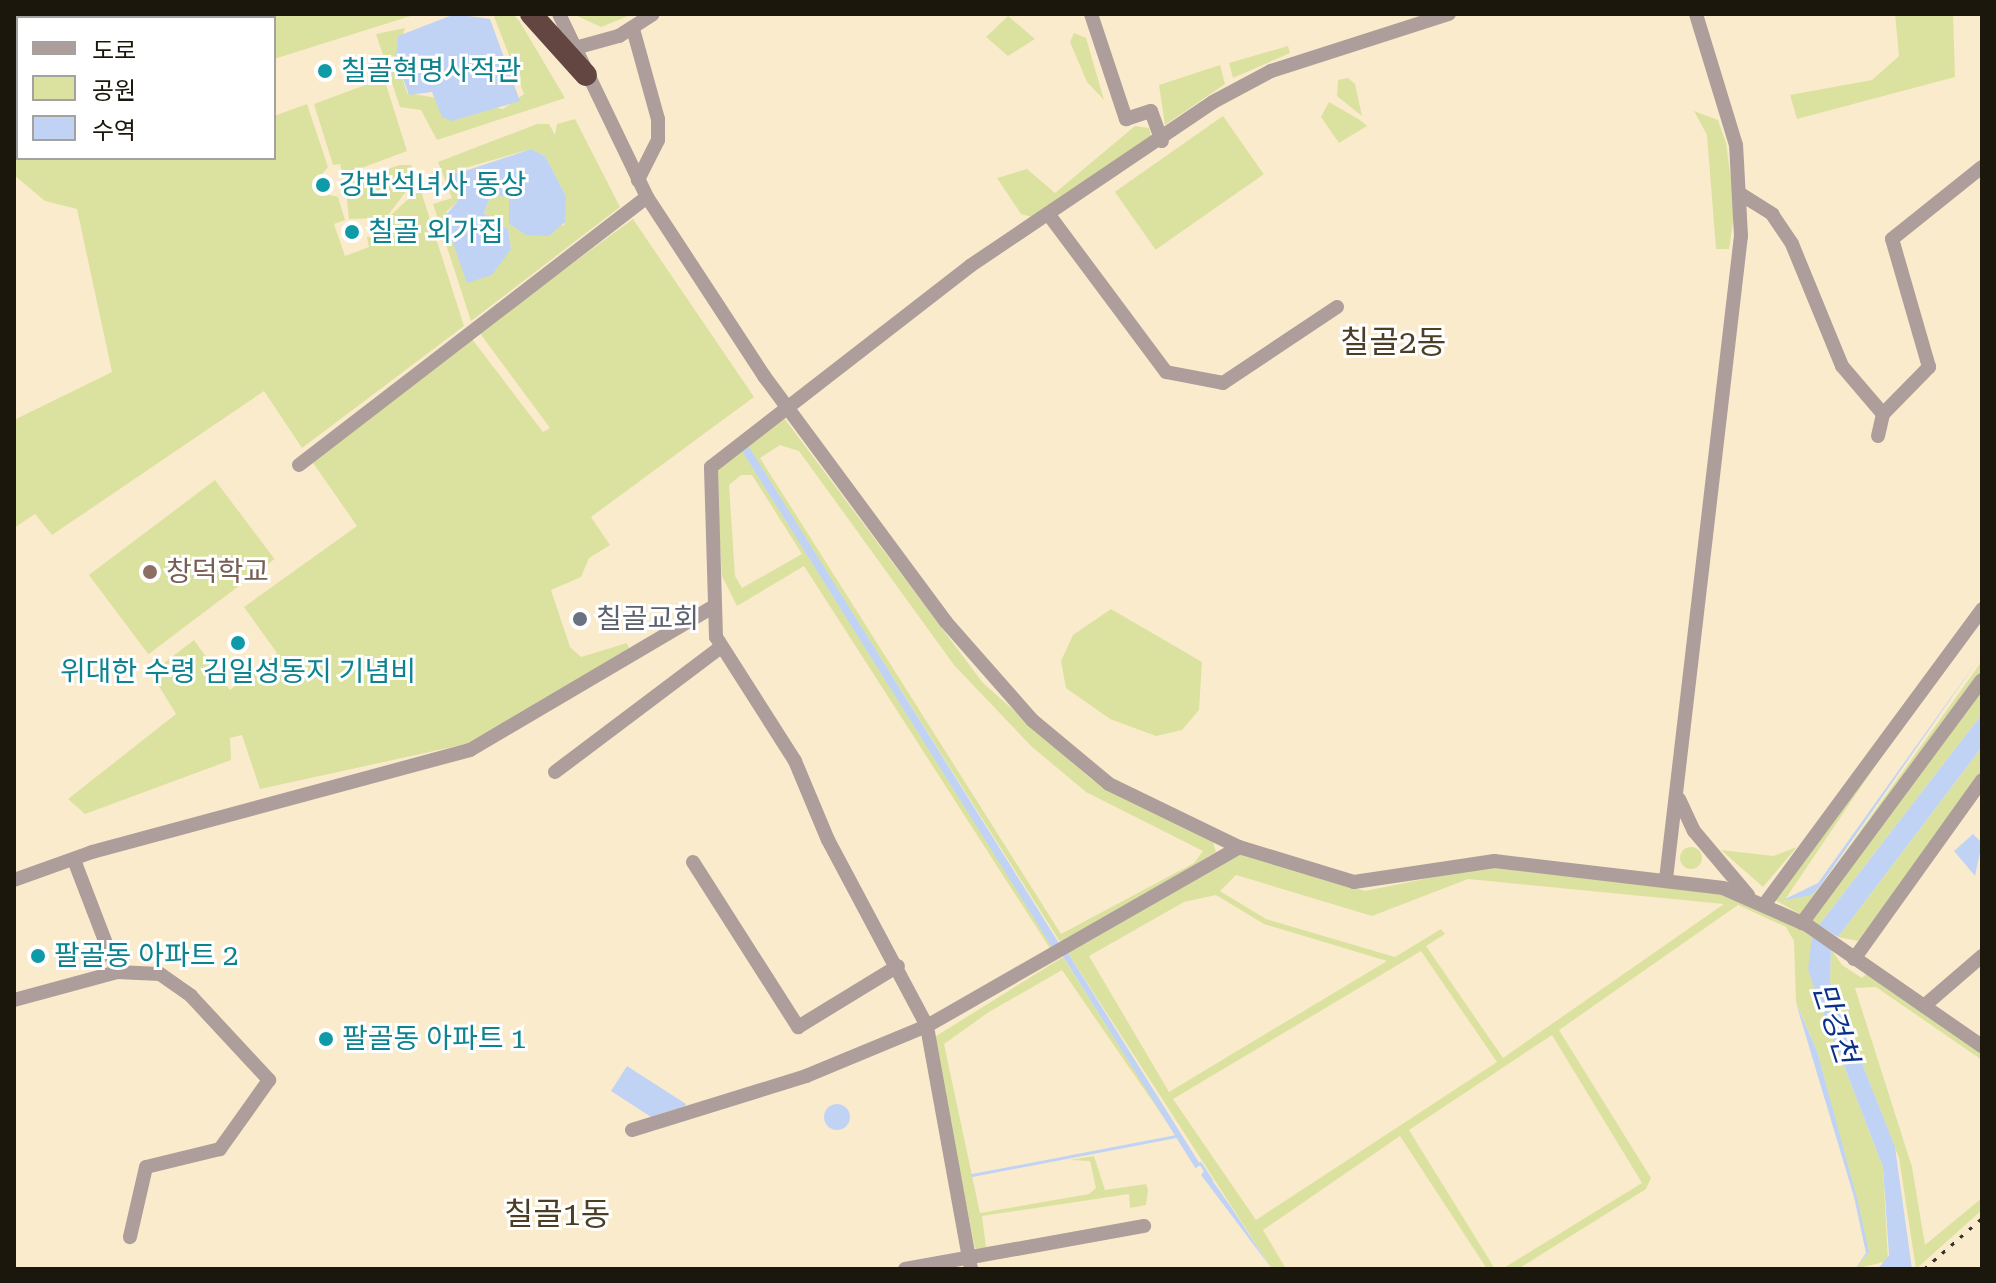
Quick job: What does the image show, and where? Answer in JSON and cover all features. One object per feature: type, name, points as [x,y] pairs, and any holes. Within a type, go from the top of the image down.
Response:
[{"type":"highway","points":[[531,14],[586,75]]},
{"type":"street","points":[[559,14],[647,197],[741,342],[789,402],[946,622],[1032,720],[1109,784],[1239,847],[1354,882],[1494,861],[1666,879],[1750,897],[1805,924],[1982,1046]]},
{"type":"street","points":[[575,48],[633,29],[653,14]]},
{"type":"street","points":[[1091,14],[1126,119],[1151,111],[1162,141]]},
{"type":"street","points":[[970,1264],[927,1026],[898,966],[828,840],[795,761],[721,647],[711,608],[711,467],[789,402],[1049,215],[1257,77],[1449,14]]},
{"type":"street","points":[[1666,879],[1679,799],[1742,195],[1736,145],[1696,14]]},
{"type":"street","points":[[633,29],[658,119],[658,140],[638,180]]},
{"type":"street","points":[[1878,436],[1883,414],[1929,367],[1892,239],[1982,167]]},
{"type":"street","points":[[1742,195],[1772,214],[1792,244],[1842,366],[1883,414]]},
{"type":"street","points":[[299,465],[647,197]]},
{"type":"street","points":[[1049,215],[1145,353],[1174,374],[1223,383],[1337,307]]},
{"type":"street","points":[[14,880],[74,860],[470,750],[711,608]]},
{"type":"street","points":[[1764,905],[1982,609]]},
{"type":"street","points":[[555,772],[721,647]]},
{"type":"street","points":[[1805,924],[1982,680]]},
{"type":"street","points":[[1850,956],[1982,780]]},
{"type":"street","points":[[1679,799],[1694,831],[1750,897]]},
{"type":"street","points":[[632,1130],[806,1076],[927,1026],[1239,847]]},
{"type":"street","points":[[74,860],[117,972]]},
{"type":"street","points":[[693,862],[798,1027],[898,966]]},
{"type":"street","points":[[1924,1006],[1982,956]]},
{"type":"street","points":[[14,1000],[117,972],[160,974],[180,988],[269,1080],[220,1149],[146,1167],[130,1237]]},
{"type":"street","points":[[905,1269],[970,1264],[1144,1226]]},
{"type":"green space","points":[[14,14],[417,14],[276,58],[276,16],[16,16],[16,160],[276,160],[276,115],[307,104],[328,167],[318,179],[322,193],[338,197],[345,220],[334,224],[345,256],[369,247],[367,237],[377,237],[377,228],[420,188],[464,326],[302,448],[264,391],[52,535],[35,514],[14,528],[14,420],[112,372],[77,209],[45,201],[14,175]]},
{"type":"green space","points":[[493,14],[513,14],[520,22],[565,98],[437,140],[421,110],[400,107],[376,34],[405,28],[396,57],[407,93],[503,109],[524,94]]},
{"type":"green space","points":[[573,14],[633,14],[601,27]]},
{"type":"green space","points":[[1895,14],[1953,14],[1955,77],[1797,119],[1790,95],[1872,80],[1899,56]]},
{"type":"green space","points":[[1008,16],[1035,39],[1008,56],[986,37]]},
{"type":"green space","points":[[1074,33],[1086,38],[1104,100],[1087,82],[1070,42]]},
{"type":"green space","points":[[1288,46],[1290,53],[1233,78],[1229,63]]},
{"type":"green space","points":[[1220,65],[1225,84],[1165,125],[1159,85]]},
{"type":"green space","points":[[384,78],[407,151],[343,175],[340,164],[333,165],[314,104]]},
{"type":"green space","points":[[1348,78],[1355,84],[1362,116],[1337,96],[1338,80]]},
{"type":"green space","points":[[1329,102],[1367,126],[1339,143],[1321,117]]},
{"type":"green space","points":[[1694,111],[1718,120],[1726,143],[1735,209],[1729,249],[1716,249],[1707,135]]},
{"type":"green space","points":[[1223,116],[1264,174],[1156,250],[1115,192]]},
{"type":"green space","points":[[575,119],[620,207],[471,321],[433,204],[452,198],[438,162],[537,124],[549,124],[555,135],[557,124]],"holes":[[[531,149],[545,156],[566,196],[564,225],[522,232],[509,224],[509,197],[491,195],[484,213],[508,229],[511,249],[446,212],[458,201],[458,170]]]},
{"type":"green space","points":[[1135,126],[1149,128],[1151,136],[1032,217],[1021,214],[997,178],[1027,169],[1055,193]]},
{"type":"green space","points":[[400,165],[411,165],[416,178],[386,218],[349,219],[345,182]]},
{"type":"green space","points":[[633,219],[754,397],[591,517],[610,545],[589,558],[581,577],[551,590],[570,647],[581,657],[627,643],[630,650],[466,744],[260,789],[242,735],[230,738],[231,760],[85,814],[68,799],[176,714],[151,673],[194,640],[230,690],[277,653],[244,607],[357,526],[311,460],[472,339],[543,432],[550,428],[479,332]]},
{"type":"green space","points":[[784,418],[983,683],[1091,779],[1213,842],[1216,852],[1062,945],[748,448],[743,452],[1056,949],[1051,950],[804,566],[737,606],[722,576],[716,476],[721,464]],"holes":[[[780,445],[799,451],[954,665],[1031,746],[1086,792],[1203,851],[1194,863],[1061,934],[760,458]],[[741,475],[752,475],[802,554],[742,588],[735,576],[729,485]]]},
{"type":"green space","points":[[215,480],[275,559],[148,654],[89,575]]},
{"type":"green space","points":[[1111,609],[1202,662],[1199,710],[1182,730],[1156,736],[1110,719],[1066,688],[1061,661],[1073,635]]},
{"type":"green space","points":[[1982,661],[1982,678],[1805,917],[1775,900],[1902,726],[1784,901],[1818,890]]},
{"type":"green space","points":[[1982,683],[1982,714],[1819,925],[1811,920]]},
{"type":"green space","points":[[1982,747],[1982,773],[1918,863],[1858,941],[1838,937]]},
{"type":"green space","points":[[1687,847],[1695,847],[1702,858],[1695,869],[1687,869],[1680,862],[1680,854]]},
{"type":"green space","points":[[1797,847],[1763,887],[1721,850],[1773,856]]},
{"type":"green space","points":[[1241,854],[1365,891],[1483,867],[1719,892],[1785,919],[1812,937],[1815,991],[1883,1167],[1888,1261],[1855,1269],[1869,1252],[1817,1051],[1796,1002],[1794,941],[1786,927],[1738,905],[1559,1030],[1651,1178],[1646,1189],[1518,1269],[1502,1269],[1642,1183],[1552,1035],[1409,1130],[1495,1269],[1487,1269],[1400,1136],[1263,1230],[1286,1269],[1272,1269],[1068,953]],"holes":[[[1236,875],[1372,916],[1468,879],[1724,904],[1503,1058],[1426,946],[1445,934],[1441,929],[1395,957],[1266,919],[1220,891]],[[1216,895],[1264,924],[1387,961],[1169,1092],[1089,956],[1184,902]],[[1421,951],[1497,1062],[1256,1220],[1173,1099]]]},
{"type":"green space","points":[[1831,949],[1842,965],[1862,978],[1868,972],[1982,1049],[1982,1060],[1876,987],[1855,988],[1912,1167],[1925,1245],[1982,1198],[1982,1210],[1916,1269],[1899,1158],[1830,982]]},
{"type":"green space","points":[[1063,957],[1175,1134],[1062,970],[989,1012],[944,1044],[980,1213],[1089,1194],[1096,1188],[1090,1161],[1070,1160],[1094,1156],[1105,1190],[1146,1184],[1148,1190],[1146,1205],[1130,1208],[1129,1194],[982,1216],[986,1247],[1104,1227],[982,1252],[975,1248],[933,1038]]},
{"type":"water","points":[[455,14],[490,19],[520,101],[452,121],[442,117],[432,92],[409,95],[396,58],[398,36]]},
{"type":"water","points":[[531,149],[545,156],[566,196],[565,222],[549,236],[526,235],[509,224],[509,197],[491,195],[484,213],[508,229],[511,249],[492,275],[467,283],[444,217],[458,201],[453,175]]},
{"type":"water","points":[[749,447],[1061,946],[1054,950],[742,451]]},
{"type":"water","points":[[1982,654],[1818,889],[1811,895],[1781,901],[1818,883]]},
{"type":"water","points":[[1982,714],[1982,747],[1838,937],[1819,925]]},
{"type":"water","points":[[1973,834],[1982,843],[1975,876],[1954,851]]},
{"type":"water","name":"만겅천","points":[[1812,937],[1831,949],[1830,982],[1895,1147],[1912,1269],[1878,1269],[1889,1255],[1883,1167],[1808,969]]},
{"type":"water","points":[[1068,953],[1200,1165],[1195,1168],[1063,956]]},
{"type":"water","points":[[1796,1003],[1817,1051],[1858,1202],[1869,1252],[1855,1269],[1866,1253],[1854,1197]]},
{"type":"water","points":[[627,1066],[685,1106],[651,1117],[611,1091]]},
{"type":"water","points":[[837,1104],[846,1108],[850,1117],[846,1126],[837,1130],[828,1126],[824,1117],[828,1108]]},
{"type":"water","points":[[1205,1170],[1231,1207],[1272,1269],[1201,1175]]},
{"type":"waterway","points":[[972,1175],[1177,1136]]},
{"type":"waterway","points":[[1200,1163],[1211,1180]]},
{"type":"railway","points":[[1924,1269],[1982,1218]]},
{"type":"place","name":"칠골혁명사적관","points":[[325,71]]},
{"type":"place","name":"강반석녀사 동상","points":[[323,185]]},
{"type":"place","name":"칠골 외가집","points":[[352,232]]},
{"type":"place","name":"창덕학교","points":[[150,572]]},
{"type":"place","name":"칠골교회","points":[[580,619]]},
{"type":"place","name":"위대한 수령 김일성동지 기념비","points":[[238,643]]},
{"type":"place","name":"팔골동 아파트 2","points":[[38,956]]},
{"type":"place","name":"팔골동 아파트 1","points":[[326,1039]]},
{"type":"district","name":"칠골2동","points":[[1393,342]]},
{"type":"district","name":"칠골1동","points":[[557,1214]]}]
